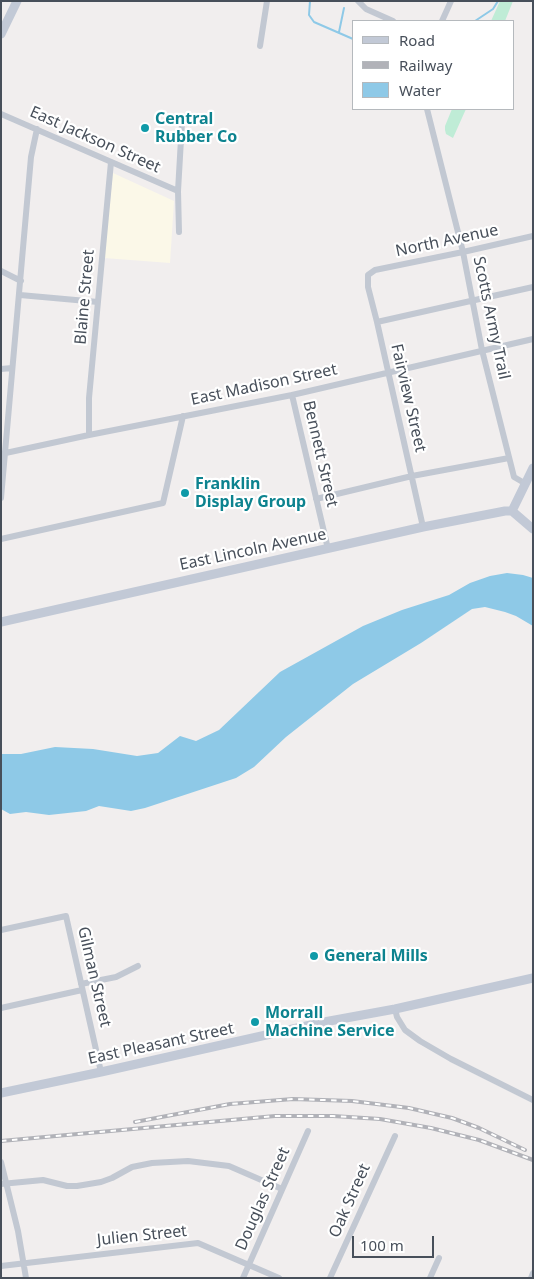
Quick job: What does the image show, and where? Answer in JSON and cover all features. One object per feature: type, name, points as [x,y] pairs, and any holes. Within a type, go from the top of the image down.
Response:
[{"type":"street","points":[[1,34],[17,1]]},
{"type":"street","points":[[260,46],[267,1]]},
{"type":"street","points":[[358,1],[366,9],[391,20]]},
{"type":"street","points":[[442,20],[451,1]]},
{"type":"street","name":"Scotts Army Trail","points":[[427,110],[463,252],[482,350],[514,477],[526,484]]},
{"type":"street","name":"East Jackson Street","points":[[1,114],[178,191]]},
{"type":"street","points":[[179,232],[178,191],[182,122]]},
{"type":"street","points":[[1,498],[3,454],[20,295],[31,157],[38,129]]},
{"type":"street","name":"Blaine Street","points":[[89,435],[89,398],[111,162]]},
{"type":"street","name":"North Avenue","points":[[368,275],[375,270],[533,236]]},
{"type":"street","points":[[1,271],[21,281]]},
{"type":"street","name":"Fairview Street","points":[[368,275],[368,287],[423,527]]},
{"type":"street","points":[[377,322],[392,317],[533,287]]},
{"type":"street","points":[[20,295],[98,302]]},
{"type":"street","name":"East Madison Street","points":[[3,454],[292,395],[388,371],[533,339]]},
{"type":"street","points":[[1,369],[12,368]]},
{"type":"street","name":"Bennett Street","points":[[292,395],[328,549]]},
{"type":"street","points":[[1,538],[163,503],[183,416]]},
{"type":"street","points":[[316,499],[412,476],[509,458]]},
{"type":"street","points":[[533,468],[512,511],[533,529]]},
{"type":"street","name":"East Lincoln Avenue","points":[[1,622],[423,527],[512,511]]},
{"type":"street","name":"Gilman Street","points":[[1,930],[66,916],[101,1072]]},
{"type":"street","points":[[1,1008],[116,977],[138,966]]},
{"type":"street","name":"East Pleasant Street","points":[[1,1093],[533,978]]},
{"type":"street","points":[[395,1009],[397,1017],[405,1030],[420,1041],[451,1059],[533,1100]]},
{"type":"street","name":"Douglas Street","points":[[243,1278],[308,1131]]},
{"type":"street","name":"Oak Street","points":[[330,1278],[395,1136]]},
{"type":"street","points":[[4,1184],[43,1180],[67,1186],[77,1186],[102,1182],[132,1168],[188,1161],[229,1166],[282,1189]]},
{"type":"street","points":[[1,1162],[4,1184],[18,1231],[26,1278]]},
{"type":"street","name":"Julien Street","points":[[1,1266],[198,1243],[279,1278]]},
{"type":"street","points":[[430,1278],[439,1258]]},
{"type":"street","points":[[531,1278],[533,1273]]},
{"type":"shaded area","points":[[113,173],[174,201],[170,263],[104,258]]},
{"type":"green space","points":[[500,1],[513,1],[505,20],[491,20]]},
{"type":"green space","points":[[452,110],[466,110],[453,138],[446,134],[445,126]]},
{"type":"water","points":[[507,573],[533,578],[533,626],[505,612],[485,607],[472,609],[421,643],[353,684],[286,737],[254,767],[236,778],[131,811],[99,806],[86,811],[49,815],[26,812],[10,814],[1,809],[1,754],[21,754],[55,747],[93,749],[137,756],[158,753],[180,736],[196,741],[219,730],[280,672],[363,626],[402,610],[449,595],[470,583],[490,576]]},
{"type":"waterway","points":[[310,1],[309,15],[314,22],[352,39]]},
{"type":"waterway","points":[[476,20],[493,9],[498,1]]},
{"type":"waterway","points":[[339,32],[344,8]]},
{"type":"railway","points":[[135,1122],[230,1104],[293,1099],[352,1101],[409,1108],[452,1118],[479,1128],[525,1150]]},
{"type":"railway","points":[[1,1141],[275,1116],[333,1116],[380,1119],[431,1128],[479,1140],[533,1160]]},
{"type":"place","name":"Central Rubber Co","points":[[145,128]]},
{"type":"place","name":"Franklin Display Group","points":[[185,493]]},
{"type":"place","name":"General Mills","points":[[314,956]]},
{"type":"place","name":"Morrall Machine Service","points":[[255,1022]]}]
